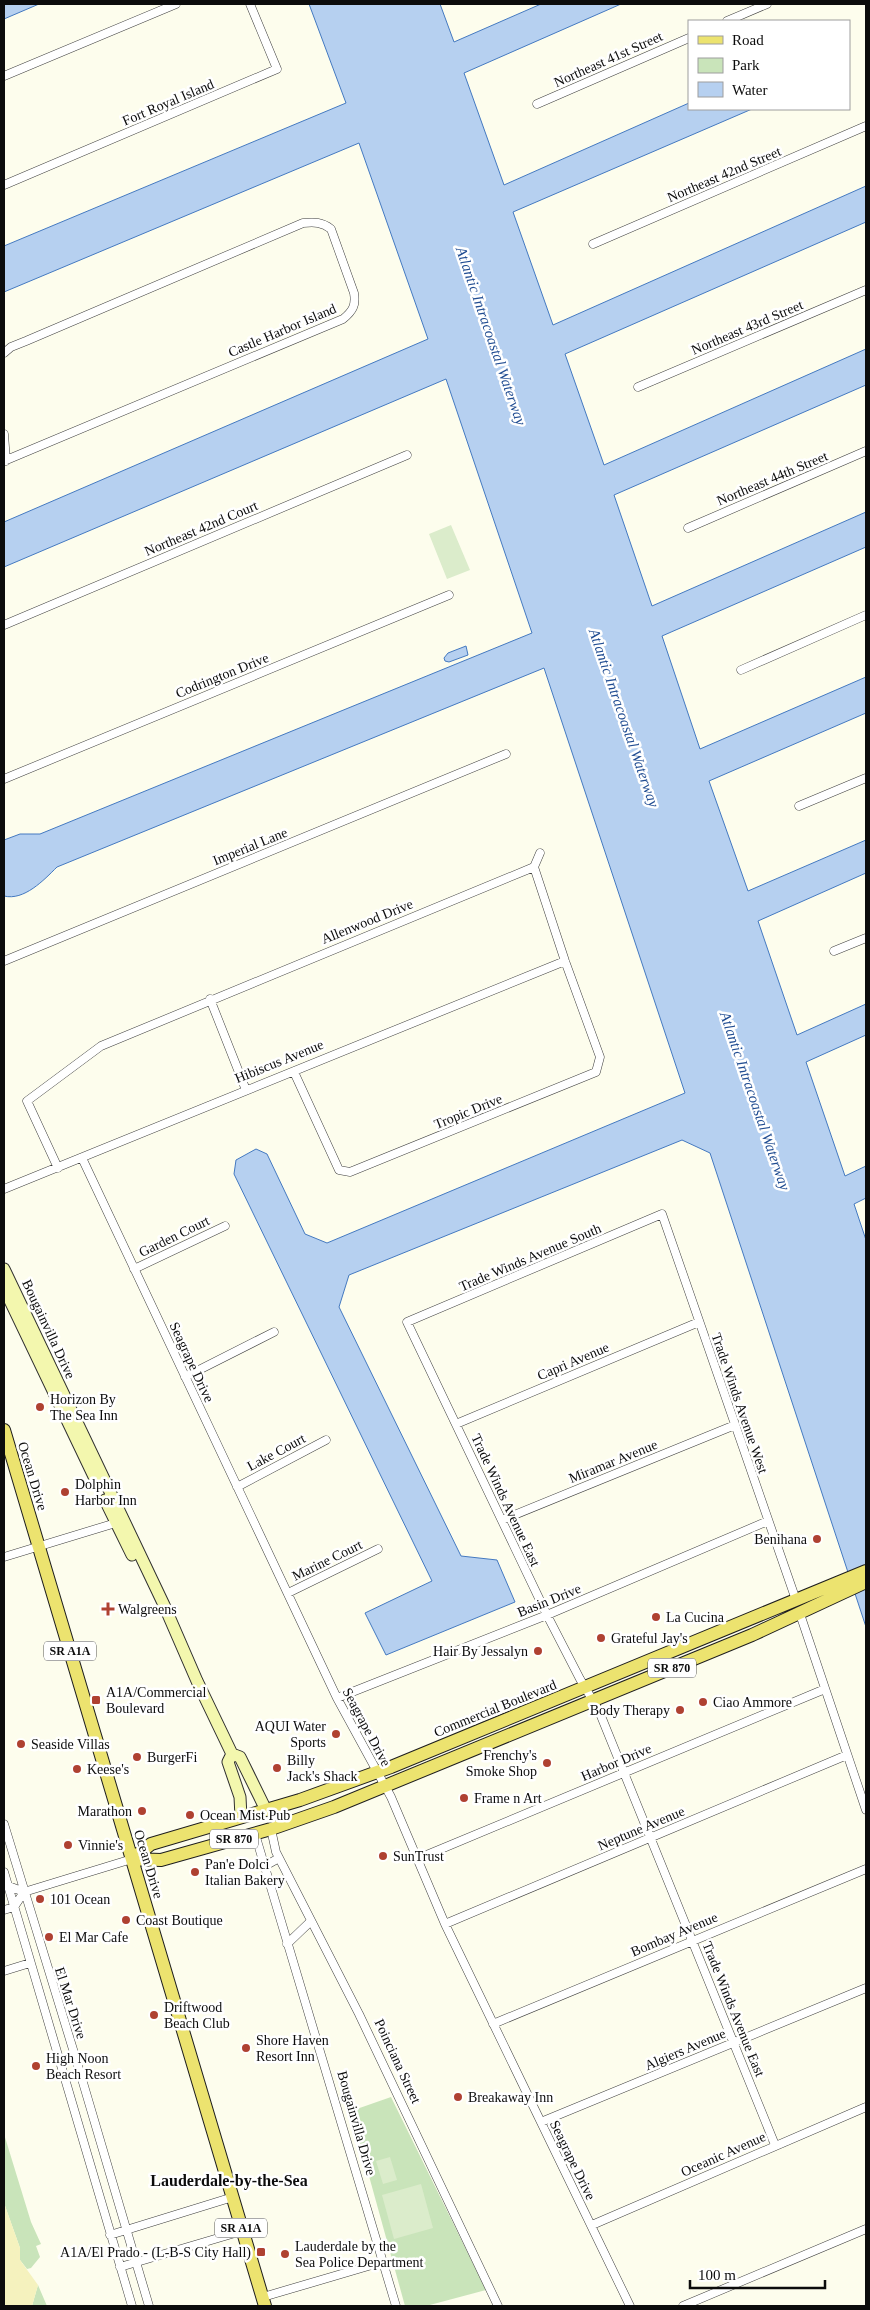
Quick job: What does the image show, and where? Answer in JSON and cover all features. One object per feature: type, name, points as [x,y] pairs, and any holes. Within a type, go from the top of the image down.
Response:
[{"type":"main road","name":"Ocean Drive","points":[[4,1430],[264,2302]]},
{"type":"main road","name":"Commercial Boulevard","points":[[132,1859],[161,1860],[254,1834],[385,1786],[784,1622],[800,1614],[866,1571]]},
{"type":"main road","name":"Commercial Boulevard","points":[[132,1859],[151,1844],[329,1790],[376,1772],[796,1600],[866,1582]]},
{"type":"main road","points":[[784,1622],[793,1609],[796,1600]]},
{"type":"main road","points":[[254,1834],[257,1821],[266,1810]]},
{"type":"street","points":[[4,76],[176,4]]},
{"type":"street","name":"Fort Royal Island","points":[[4,185],[277,69],[250,4]]},
{"type":"street","points":[[729,20],[767,4]]},
{"type":"street","name":"Northeast 41st Street","points":[[537,104],[688,38]]},
{"type":"street","name":"Northeast 42nd Street","points":[[593,244],[866,126]]},
{"type":"street","name":"Castle Harbor Island","points":[[4,353],[11,347],[303,223],[315,222],[325,224],[331,230],[354,292],[355,303],[351,312],[343,319],[5,461],[4,434]]},
{"type":"street","name":"Northeast 43rd Street","points":[[638,387],[866,290]]},
{"type":"street","name":"Northeast 44th Street","points":[[688,528],[866,451]]},
{"type":"street","name":"Northeast 42nd Court","points":[[4,625],[407,455]]},
{"type":"street","name":"Codrington Drive","points":[[4,779],[449,595]]},
{"type":"street","points":[[741,670],[866,615]]},
{"type":"street","name":"Imperial Lane","points":[[4,961],[506,754]]},
{"type":"street","points":[[799,806],[866,778]]},
{"type":"street","points":[[540,853],[534,867],[565,961]]},
{"type":"street","name":"Allenwood Drive","points":[[58,1168],[27,1101],[101,1046],[210,999],[534,867]]},
{"type":"street","points":[[834,951],[866,938]]},
{"type":"street","name":"Hibiscus Avenue","points":[[4,1189],[565,961]]},
{"type":"street","name":"Tropic Drive","points":[[294,1072],[339,1170],[350,1172],[596,1072],[600,1057],[565,961]]},
{"type":"street","points":[[210,999],[246,1090]]},
{"type":"street","name":"Seagrape Drive","points":[[82,1158],[337,1698],[385,1786],[445,1924],[630,2306]]},
{"type":"street","name":"Trade Winds Avenue West","points":[[662,1214],[796,1600]]},
{"type":"street","name":"Trade Winds Avenue South","points":[[407,1322],[662,1214]]},
{"type":"street","name":"Garden Court","points":[[134,1269],[224,1226]]},
{"type":"street","name":"Bougainvilla Drive","points":[[5,1273],[119,1522]]},
{"type":"street","name":"Bougainvilla Drive","points":[[4,1288],[7,1298],[119,1522],[164,1605],[232,1754],[228,1762],[240,1797],[241,1817]]},
{"type":"street","name":"Trade Winds Avenue East","points":[[407,1322],[547,1615],[593,1701],[625,1772],[775,2145]]},
{"type":"street","name":"Capri Avenue","points":[[456,1424],[699,1322]]},
{"type":"street","points":[[185,1377],[274,1332]]},
{"type":"street","name":"Miramar Avenue","points":[[502,1520],[734,1424]]},
{"type":"street","name":"Lake Court","points":[[237,1487],[326,1440]]},
{"type":"street","name":"Basin Drive","points":[[337,1698],[547,1615],[768,1521]]},
{"type":"street","points":[[4,1557],[119,1522]]},
{"type":"street","name":"Marine Court","points":[[288,1593],[378,1549]]},
{"type":"street","points":[[800,1614],[866,1810]]},
{"type":"street","name":"Harbor Drive","points":[[417,1859],[825,1689]]},
{"type":"street","points":[[232,1754],[240,1757],[266,1810]]},
{"type":"street","name":"Neptune Avenue","points":[[445,1924],[848,1755]]},
{"type":"street","name":"El Mar Drive","points":[[4,1824],[149,2306]]},
{"type":"street","name":"Poinciana Street","points":[[271,1829],[279,1858],[359,2014],[498,2306]]},
{"type":"street","name":"Bougainvilla Drive","points":[[254,1834],[396,2306]]},
{"type":"street","points":[[263,1867],[279,1858]]},
{"type":"street","name":"Commercial Boulevard","points":[[24,1892],[132,1859]]},
{"type":"street","name":"Bombay Avenue","points":[[493,2024],[692,1939],[866,1868]]},
{"type":"street","name":"El Mar Drive","points":[[4,1872],[6,1886],[14,1907],[132,2306]]},
{"type":"street","points":[[4,1910],[14,1907],[24,1892],[6,1886]]},
{"type":"street","points":[[287,1944],[311,1921]]},
{"type":"street","points":[[4,1971],[30,1963]]},
{"type":"street","name":"Algiers Avenue","points":[[541,2122],[866,1988]]},
{"type":"street","points":[[63,2074],[79,2069]]},
{"type":"street","name":"Oceanic Avenue","points":[[592,2225],[866,2107]]},
{"type":"street","points":[[110,2234],[232,2197]]},
{"type":"street","points":[[683,2306],[866,2229]]},
{"type":"street","points":[[120,2266],[242,2231]]},
{"type":"street","points":[[264,2302],[316,2281],[382,2262]]},
{"type":"green space","points":[[451,525],[470,570],[447,579],[429,534]]},
{"type":"green space","points":[[391,2097],[486,2290],[426,2306],[405,2306],[351,2111]]},
{"type":"green space","points":[[4,2134],[31,2222],[41,2244],[36,2246],[40,2257],[31,2268],[27,2269],[20,2260],[20,2248],[4,2203]]},
{"type":"green space","points":[[390,2157],[397,2180],[383,2184],[376,2161]]},
{"type":"green space","points":[[421,2184],[433,2228],[394,2239],[382,2195]]},
{"type":"green space","points":[[38,2285],[47,2306],[32,2306]]},
{"type":"sand","points":[[4,2203],[20,2248],[20,2260],[38,2285],[32,2306],[4,2306]]},
{"type":"water","points":[[4,4],[39,4],[4,19]]},
{"type":"water","name":"Atlantic Intracoastal Waterway","points":[[309,4],[440,4],[454,42],[541,4],[621,4],[464,73],[504,185],[688,103],[688,110],[750,110],[513,212],[553,325],[866,186],[866,222],[565,354],[604,465],[866,349],[866,385],[614,495],[652,606],[866,512],[866,547],[662,636],[700,749],[866,677],[866,713],[709,781],[748,891],[866,840],[866,873],[758,921],[797,1035],[866,1004],[866,1035],[806,1062],[845,1176],[866,1166],[866,1198],[854,1204],[866,1240],[866,1627],[710,1153],[682,1140],[349,1275],[339,1307],[461,1556],[497,1560],[515,1602],[386,1655],[365,1613],[432,1581],[234,1174],[236,1160],[256,1149],[267,1154],[305,1234],[327,1243],[685,1093],[544,668],[57,867],[40,883],[26,892],[11,897],[4,896],[4,840],[20,834],[40,834],[532,633],[446,379],[4,567],[4,522],[428,339],[359,143],[4,292],[4,246],[346,103]]},
{"type":"water","points":[[466,646],[468,655],[449,662],[445,661],[444,658],[448,653]]},
{"type":"place","name":"Horizon By The Sea Inn","points":[[40,1407]]},
{"type":"place","name":"Dolphin Harbor Inn","points":[[65,1492]]},
{"type":"place","name":"Benihana","points":[[817,1539]]},
{"type":"place","name":"Walgreens","points":[[108,1609]]},
{"type":"place","name":"La Cucina","points":[[656,1617]]},
{"type":"place","name":"Grateful Jay's","points":[[601,1638]]},
{"type":"place","name":"Hair By Jessalyn","points":[[538,1651]]},
{"type":"place","name":"A1A/Commercial Boulevard","points":[[96,1700]]},
{"type":"place","name":"Ciao Ammore","points":[[703,1702]]},
{"type":"place","name":"Body Therapy","points":[[680,1710]]},
{"type":"place","name":"AQUI Water Sports","points":[[336,1734]]},
{"type":"place","name":"Seaside Villas","points":[[21,1744]]},
{"type":"place","name":"BurgerFi","points":[[137,1757]]},
{"type":"place","name":"Frenchy's Smoke Shop","points":[[547,1763]]},
{"type":"place","name":"Billy Jack's Shack","points":[[277,1768]]},
{"type":"place","name":"Keese's","points":[[77,1769]]},
{"type":"place","name":"Frame n Art","points":[[464,1798]]},
{"type":"place","name":"Marathon","points":[[142,1811]]},
{"type":"place","name":"Ocean Mist Pub","points":[[190,1815]]},
{"type":"place","name":"Vinnie's","points":[[68,1845]]},
{"type":"place","name":"SunTrust","points":[[383,1856]]},
{"type":"place","name":"Pan'e Dolci Italian Bakery","points":[[195,1872]]},
{"type":"place","name":"101 Ocean","points":[[40,1899]]},
{"type":"place","name":"Coast Boutique","points":[[126,1920]]},
{"type":"place","name":"El Mar Cafe","points":[[49,1937]]},
{"type":"place","name":"Driftwood Beach Club","points":[[154,2015]]},
{"type":"place","name":"Shore Haven Resort Inn","points":[[246,2048]]},
{"type":"place","name":"High Noon Beach Resort","points":[[36,2066]]},
{"type":"place","name":"Breakaway Inn","points":[[458,2097]]},
{"type":"place","name":"A1A/El Prado - (L-B-S City Hall)","points":[[261,2252]]},
{"type":"place","name":"Lauderdale by the Sea Police Department","points":[[285,2254]]},
{"type":"district","name":"Lauderdale-by-the-Sea","points":[[229,2180]]}]
